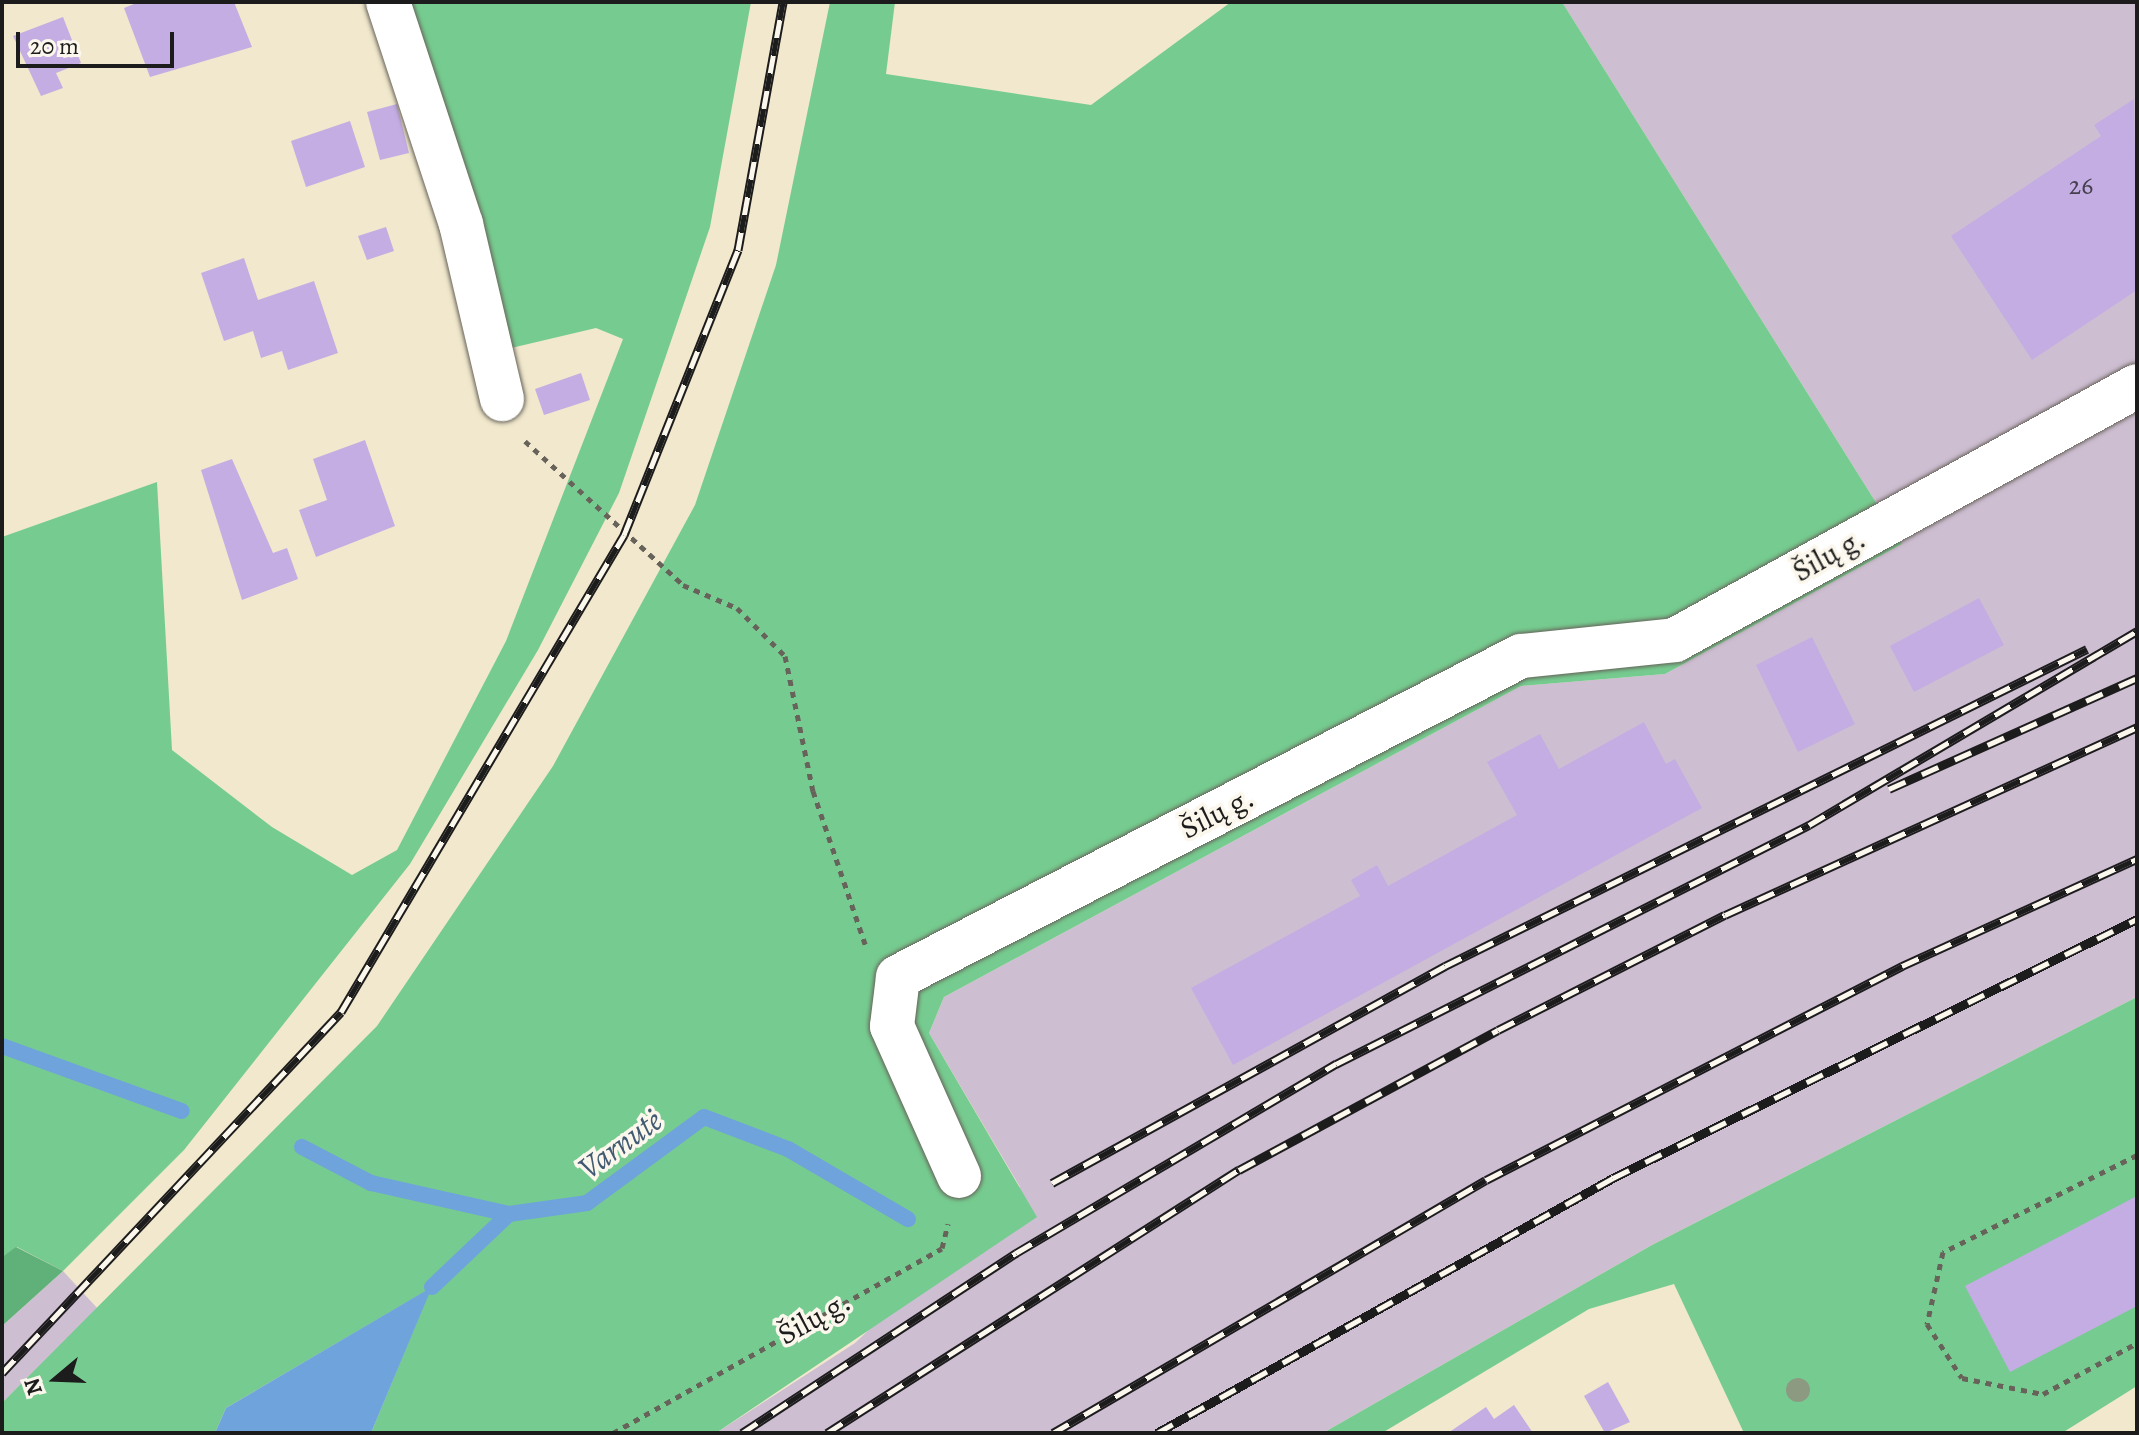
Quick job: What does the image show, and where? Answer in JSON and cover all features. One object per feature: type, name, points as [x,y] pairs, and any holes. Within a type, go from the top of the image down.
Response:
[{"type":"street","points":[[388,2],[461,224],[502,399]]},
{"type":"street","name":"Šilų g.","points":[[898,977],[1521,656],[1675,640],[2137,386]]},
{"type":"street","points":[[898,977],[892,1026],[959,1176]]},
{"type":"path","points":[[502,399],[517,433],[624,535],[683,585],[737,608],[785,656],[813,791],[838,849],[857,937],[898,977]]},
{"type":"path","points":[[2137,1155],[1943,1252],[1927,1324],[1962,1378],[2043,1394],[2137,1343]]},
{"type":"path","name":"Šilų g.","points":[[613,1433],[942,1248],[959,1176]]},
{"type":"shaded area","points":[[1562,2],[2137,2],[2137,997],[1652,1245],[1323,1433],[716,1433],[855,1343],[1020,1187],[929,1033],[944,997],[1521,686],[1665,674],[1902,544]]},
{"type":"shaded area","points":[[63,1271],[98,1309],[2,1403],[2,1326]]},
{"type":"green space","points":[[373,2],[751,2],[710,227],[619,493],[538,650],[410,864],[184,1150],[63,1271],[17,1247],[2,1257],[2,537],[157,482],[172,750],[272,827],[352,875],[397,850],[506,641],[623,339],[596,328],[473,357],[403,79]]},
{"type":"green space","points":[[830,2],[895,2],[886,74],[1091,105],[1231,2],[1562,2],[1902,544],[1665,674],[1521,686],[944,997],[929,1033],[1037,1217],[716,1433],[371,1433],[431,1288],[226,1408],[215,1433],[2,1433],[2,1403],[377,1026],[553,766],[695,505],[776,265]]},
{"type":"green space","points":[[2137,997],[2137,1386],[2062,1433],[1744,1433],[1674,1284],[1589,1309],[1382,1433],[1323,1433],[1652,1245]]},
{"type":"green space","points":[[16,1247],[63,1271],[2,1326],[2,1257]]},
{"type":"water","points":[[432,1287],[371,1433],[215,1433],[226,1408]]},
{"type":"building","points":[[139,2],[234,2],[252,47],[150,77],[124,8]]},
{"type":"building","points":[[63,17],[81,63],[56,73],[63,88],[41,96],[13,36]]},
{"type":"building","points":[[2134,99],[2137,290],[2032,360],[1951,236],[2101,136],[2094,125]]},
{"type":"building","points":[[397,104],[409,153],[380,160],[367,112]]},
{"type":"building","points":[[350,121],[365,167],[306,187],[291,141]]},
{"type":"building","points":[[386,227],[394,251],[367,260],[358,236]]},
{"type":"building","points":[[244,258],[258,300],[314,281],[338,353],[288,370],[282,351],[261,358],[253,331],[224,341],[201,273]]},
{"type":"building","points":[[581,373],[590,400],[544,415],[535,389]]},
{"type":"building","points":[[365,440],[395,526],[316,557],[299,510],[327,500],[313,459]]},
{"type":"building","points":[[232,459],[273,553],[287,548],[298,579],[242,600],[201,470]]},
{"type":"building","points":[[1979,598],[2004,645],[1914,692],[1890,646]]},
{"type":"building","points":[[1812,637],[1855,724],[1798,752],[1756,665]]},
{"type":"building","points":[[1644,722],[1666,764],[1675,759],[1702,808],[1233,1065],[1191,988],[1360,896],[1351,880],[1377,865],[1388,886],[1517,815],[1487,762],[1540,734],[1559,769]]},
{"type":"building","points":[[2137,1196],[2137,1306],[2010,1372],[1965,1286]]},
{"type":"building","points":[[1608,1382],[1630,1422],[1605,1433],[1584,1396]]},
{"type":"building","points":[[1514,1405],[1533,1433],[1448,1433],[1486,1407],[1494,1419]]},
{"type":"waterway","name":"Varnutė","points":[[2,1046],[182,1111]]},
{"type":"waterway","name":"Varnutė","points":[[302,1147],[371,1183],[509,1214],[587,1203],[704,1117],[788,1149],[908,1219]]},
{"type":"waterway","points":[[432,1287],[509,1214]]},
{"type":"railway","points":[[2,1373],[341,1012],[624,535],[738,250],[783,2]]},
{"type":"railway","points":[[742,1433],[1016,1253],[1336,1064],[1809,825],[2137,631]]},
{"type":"railway","points":[[1052,1183],[1445,966],[2087,649]]},
{"type":"railway","points":[[1889,789],[2137,678]]},
{"type":"railway","points":[[827,1433],[1239,1170],[1498,1030],[1725,915],[2137,727]]},
{"type":"railway","points":[[1053,1433],[1486,1180],[1902,966],[2137,859]]},
{"type":"railway","points":[[1157,1433],[1613,1178],[2137,919]]}]
